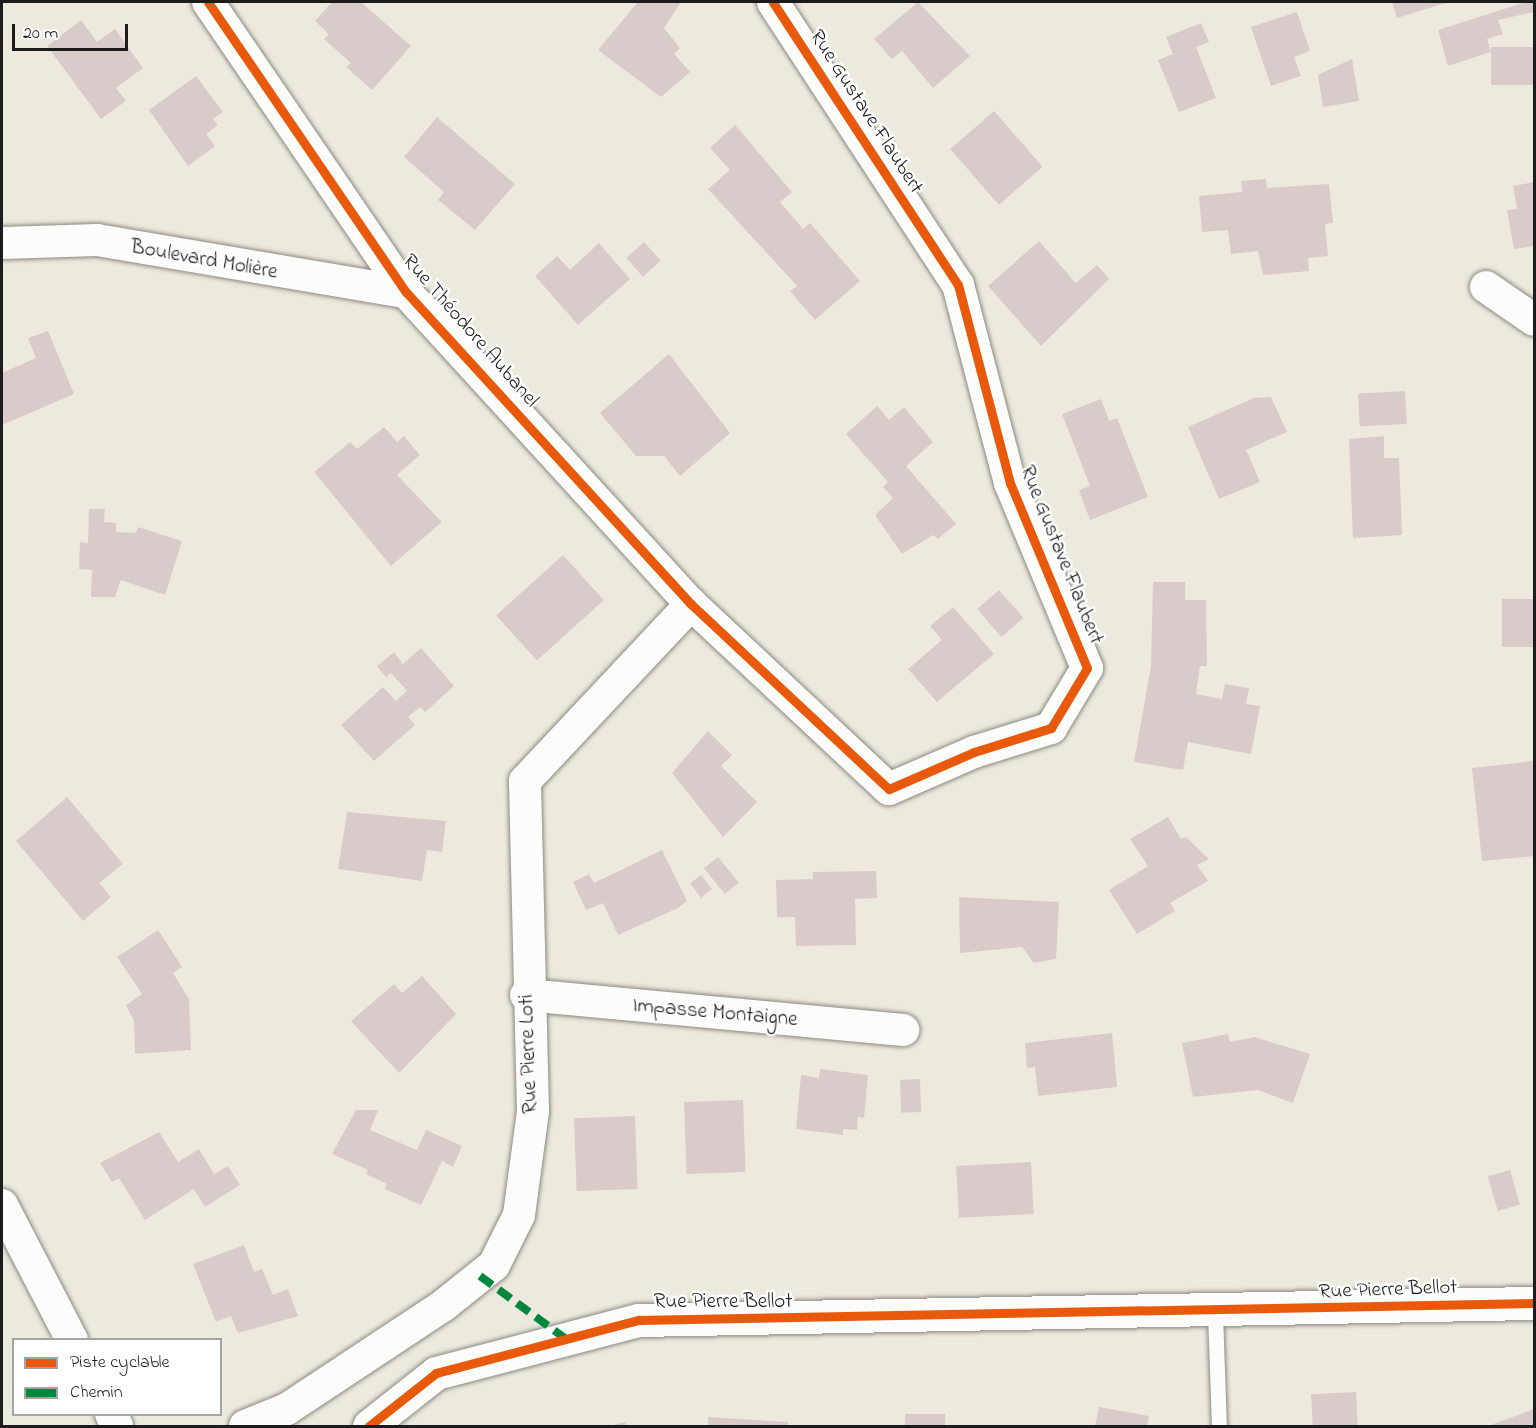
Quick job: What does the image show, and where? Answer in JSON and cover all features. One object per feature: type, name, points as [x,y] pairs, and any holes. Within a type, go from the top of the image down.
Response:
[{"type":"street","name":"Rue Théodore Aubanel","points":[[208,2],[406,292],[691,604]]},
{"type":"street","name":"Rue Gustave Flaubert","points":[[691,604],[889,789],[974,752],[1051,728],[1087,668],[1010,483],[958,285],[773,2]]},
{"type":"street","name":"Boulevard Molière","points":[[2,243],[97,240],[406,292]]},
{"type":"street","points":[[1486,287],[1534,320]]},
{"type":"street","name":"Rue Pierre Loti","points":[[245,1426],[287,1409],[444,1305],[494,1265],[519,1215],[533,1111],[526,995],[525,781],[691,604]]},
{"type":"street","name":"Impasse Montaigne","points":[[526,995],[903,1030]]},
{"type":"street","points":[[2,1205],[71,1338]]},
{"type":"street","name":"Rue Pierre Bellot","points":[[369,1426],[436,1372],[638,1320],[1215,1313],[1534,1303]]},
{"type":"lane","points":[[1215,1313],[1219,1426]]},
{"type":"building","points":[[332,2],[361,2],[411,46],[372,90],[346,67],[351,63],[324,39],[329,34],[315,21]]},
{"type":"building","points":[[638,2],[681,2],[664,28],[680,48],[674,54],[690,72],[661,97],[598,50]]},
{"type":"building","points":[[918,2],[970,56],[933,88],[902,51],[892,59],[874,39]]},
{"type":"building","points":[[1392,2],[1449,2],[1397,18]]},
{"type":"building","points":[[1526,2],[1534,2],[1534,12],[1498,20],[1503,34],[1487,39],[1491,52],[1448,66],[1438,30]]},
{"type":"building","points":[[1297,12],[1310,51],[1294,57],[1301,76],[1271,86],[1251,27]]},
{"type":"building","points":[[81,20],[97,42],[115,29],[143,68],[116,88],[126,101],[101,119],[47,46]]},
{"type":"building","points":[[1201,23],[1209,42],[1196,47],[1216,98],[1179,112],[1158,60],[1173,54],[1166,37]]},
{"type":"building","points":[[1491,47],[1534,47],[1534,85],[1491,85]]},
{"type":"building","points":[[1352,59],[1359,101],[1323,107],[1318,75]]},
{"type":"building","points":[[196,76],[223,112],[213,119],[218,125],[206,134],[215,146],[188,166],[149,110]]},
{"type":"building","points":[[994,111],[1043,167],[999,205],[950,149]]},
{"type":"building","points":[[437,117],[515,184],[475,230],[438,200],[444,192],[404,157]]},
{"type":"building","points":[[735,125],[792,192],[780,202],[803,229],[810,223],[860,281],[815,320],[790,291],[797,286],[708,189],[730,170],[710,148]]},
{"type":"building","points":[[1266,179],[1267,188],[1329,184],[1333,223],[1325,224],[1328,256],[1308,258],[1309,271],[1263,275],[1258,251],[1231,254],[1228,230],[1202,232],[1199,196],[1242,192],[1241,181]]},
{"type":"building","points":[[1534,182],[1534,246],[1514,249],[1507,210],[1517,209],[1513,186]]},
{"type":"building","points":[[1039,241],[1076,283],[1097,265],[1109,279],[1041,346],[988,286]]},
{"type":"building","points":[[644,242],[661,261],[643,277],[626,258]]},
{"type":"building","points":[[599,243],[630,279],[578,325],[535,276],[557,256],[570,270]]},
{"type":"building","points":[[48,331],[74,394],[2,425],[2,373],[36,358],[28,338]]},
{"type":"building","points":[[669,354],[730,433],[680,476],[664,456],[636,456],[600,413]]},
{"type":"building","points":[[1405,391],[1407,424],[1360,426],[1358,393]]},
{"type":"building","points":[[1271,397],[1287,432],[1246,450],[1260,482],[1219,499],[1188,427],[1254,398]]},
{"type":"building","points":[[1101,399],[1109,421],[1117,418],[1148,497],[1090,520],[1079,490],[1090,486],[1062,414]]},
{"type":"building","points":[[877,406],[889,420],[904,407],[933,442],[906,466],[956,524],[938,539],[933,535],[902,554],[875,515],[893,498],[883,487],[888,482],[846,434]]},
{"type":"building","points":[[384,427],[397,442],[404,436],[420,455],[397,475],[442,522],[391,566],[314,472],[350,442],[357,449]]},
{"type":"building","points":[[1384,436],[1384,458],[1399,458],[1402,535],[1353,538],[1349,439]]},
{"type":"building","points":[[89,509],[105,509],[104,522],[116,523],[116,532],[136,533],[138,527],[182,541],[165,595],[121,580],[115,597],[91,597],[92,570],[79,569],[80,542],[88,543]]},
{"type":"building","points":[[563,555],[604,600],[537,661],[496,615]]},
{"type":"building","points":[[1153,582],[1185,582],[1185,600],[1206,600],[1207,666],[1200,666],[1196,694],[1222,699],[1225,684],[1249,688],[1246,704],[1260,706],[1251,754],[1188,742],[1183,770],[1134,762],[1151,666]]},
{"type":"building","points":[[999,590],[1023,618],[1001,637],[977,609]]},
{"type":"building","points":[[1502,599],[1534,599],[1534,647],[1502,647]]},
{"type":"building","points":[[953,607],[994,654],[937,702],[908,669],[942,640],[930,626]]},
{"type":"building","points":[[421,648],[454,686],[425,712],[420,707],[408,717],[415,725],[374,761],[341,725],[383,687],[396,701],[407,691],[391,673],[386,677],[377,666],[394,652],[403,664]]},
{"type":"building","points":[[708,731],[732,755],[721,766],[757,802],[723,837],[672,773]]},
{"type":"building","points":[[1533,761],[1534,856],[1482,861],[1472,768]]},
{"type":"building","points":[[67,797],[123,864],[99,883],[111,897],[83,921],[16,841]]},
{"type":"building","points":[[347,812],[446,821],[442,852],[427,850],[422,881],[338,869]]},
{"type":"building","points":[[1168,817],[1181,839],[1186,837],[1209,859],[1197,865],[1208,881],[1170,903],[1175,911],[1137,934],[1109,890],[1148,866],[1130,839]]},
{"type":"building","points":[[662,850],[687,901],[678,908],[618,935],[603,903],[586,910],[573,882],[589,874],[594,883]]},
{"type":"building","points":[[718,857],[739,883],[725,894],[704,868]]},
{"type":"building","points":[[876,871],[877,898],[855,899],[856,945],[796,946],[795,917],[777,917],[776,880],[813,879],[813,872]]},
{"type":"building","points":[[701,875],[712,889],[701,898],[690,884]]},
{"type":"building","points":[[959,897],[1059,902],[1056,959],[1034,963],[1022,947],[960,953]]},
{"type":"building","points":[[158,930],[182,967],[173,973],[189,999],[191,1050],[135,1054],[134,1021],[126,1005],[142,994],[117,957]]},
{"type":"building","points":[[422,976],[456,1014],[399,1073],[351,1021],[394,984],[402,993]]},
{"type":"building","points":[[1112,1033],[1117,1087],[1038,1096],[1035,1067],[1027,1068],[1025,1043]]},
{"type":"building","points":[[1228,1034],[1230,1042],[1255,1037],[1310,1054],[1293,1103],[1258,1090],[1193,1097],[1182,1043]]},
{"type":"building","points":[[820,1069],[868,1075],[864,1118],[858,1117],[857,1130],[843,1129],[843,1135],[796,1129],[801,1075],[819,1078]]},
{"type":"building","points":[[920,1079],[921,1112],[901,1113],[900,1080]]},
{"type":"building","points":[[743,1100],[746,1172],[687,1174],[684,1102]]},
{"type":"building","points":[[356,1110],[378,1110],[370,1130],[417,1150],[426,1130],[462,1146],[453,1167],[442,1161],[421,1205],[385,1189],[387,1184],[366,1174],[368,1170],[332,1154]]},
{"type":"building","points":[[635,1116],[638,1189],[577,1191],[574,1118]]},
{"type":"building","points":[[159,1132],[178,1162],[199,1149],[214,1174],[228,1166],[240,1185],[205,1207],[194,1189],[145,1220],[119,1178],[112,1182],[100,1163]]},
{"type":"building","points":[[1031,1162],[1034,1214],[959,1218],[956,1166]]},
{"type":"building","points":[[1510,1170],[1520,1205],[1498,1211],[1488,1176]]},
{"type":"building","points":[[244,1245],[254,1272],[262,1269],[273,1295],[288,1289],[298,1316],[238,1333],[231,1316],[216,1322],[193,1264]]},
{"type":"building","points":[[1356,1392],[1358,1426],[1313,1426],[1311,1394]]},
{"type":"building","points":[[1099,1407],[1149,1416],[1147,1426],[1095,1426]]},
{"type":"building","points":[[1534,1409],[1534,1426],[1488,1426]]},
{"type":"building","points":[[905,1414],[945,1414],[945,1426],[905,1426]]},
{"type":"building","points":[[708,1417],[788,1422],[788,1426],[708,1426]]},
{"type":"building","points":[[625,1422],[626,1426],[609,1426]]},
{"type":"marked path","points":[[480,1276],[566,1339]]},
{"type":"cycle path","points":[[208,2],[406,292],[691,604],[889,789],[974,752],[1051,728],[1087,668],[1010,483],[958,285],[773,2]]},
{"type":"cycle path","points":[[369,1426],[436,1373],[638,1320],[1534,1303]]}]
